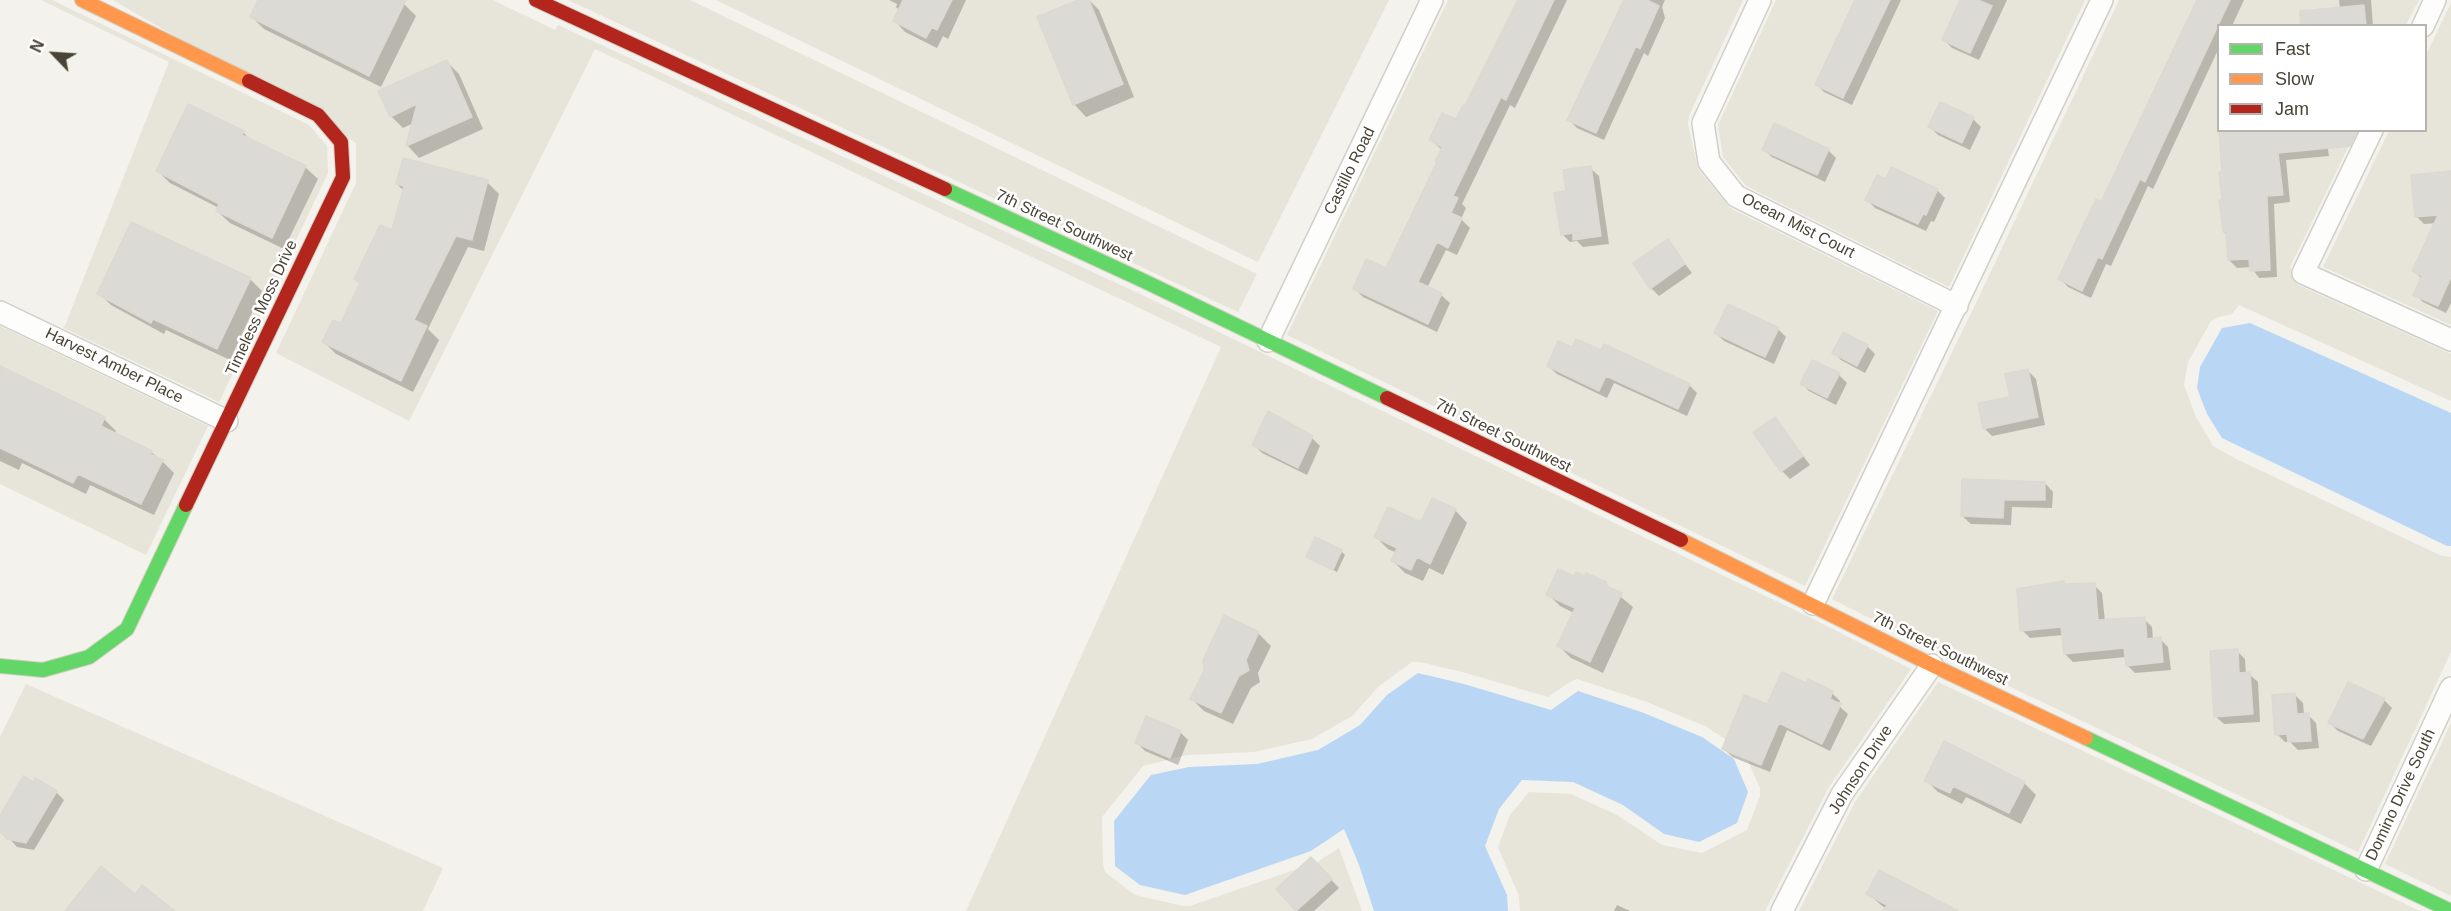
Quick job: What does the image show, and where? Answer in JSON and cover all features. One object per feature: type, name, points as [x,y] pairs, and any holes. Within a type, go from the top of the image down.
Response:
[{"type":"street","name":"Timeless Moss Drive","points":[[0,666],[43,670],[89,657],[127,629],[343,177],[341,142],[318,115],[82,0]]},
{"type":"street","name":"7th Street Southwest","points":[[536,0],[1133,276],[1813,604],[1932,664],[2451,911]]},
{"type":"street","name":"Castillo Road","points":[[1268,341],[1431,0]]},
{"type":"street","name":"Ocean Mist Court","points":[[1760,0],[1703,123],[1709,162],[1736,196],[1957,306]]},
{"type":"street","points":[[1813,604],[2102,0]]},
{"type":"street","points":[[2424,24],[2435,0]]},
{"type":"street","points":[[2371,132],[2303,273],[2451,340]]},
{"type":"street","name":"Harvest Amber Place","points":[[0,312],[227,421]]},
{"type":"street","name":"Johnson Drive","points":[[1782,911],[1842,794],[1932,664]]},
{"type":"street","name":"Domino Drive South","points":[[2366,870],[2451,688]]},
{"type":"shaded area","points":[[41,0],[52,0],[309,125],[327,146],[328,173],[219,402],[64,328],[169,62]]},
{"type":"shaded area","points":[[113,0],[493,0],[555,30],[558,25],[1138,293],[1807,616],[1911,669],[1829,787],[1765,911],[1520,911],[1519,896],[1498,847],[1510,815],[1529,792],[1571,794],[1617,815],[1662,845],[1702,853],[1747,830],[1760,796],[1760,788],[1744,752],[1707,727],[1647,702],[1577,679],[1548,697],[1466,673],[1412,662],[1379,686],[1352,716],[1312,739],[1254,752],[1187,755],[1143,766],[1102,817],[1105,872],[1135,895],[1190,906],[1317,862],[1339,848],[1362,911],[966,911],[1221,347],[595,49],[409,421],[276,353],[356,183],[356,143]]},
{"type":"shaded area","points":[[568,0],[690,0],[1257,274],[1238,312]]},
{"type":"shaded area","points":[[716,0],[1389,0],[1258,262]]},
{"type":"shaded area","points":[[1448,0],[1743,0],[1689,116],[1688,124],[1698,169],[1730,208],[1938,311],[1805,586],[1287,335]]},
{"type":"shaded area","points":[[1776,0],[2085,0],[1949,287],[1746,186],[1723,157],[1718,125]]},
{"type":"shaded area","points":[[2119,0],[2419,0],[2407,24],[2217,24],[2217,132],[2356,132],[2290,267],[2298,285],[2451,354],[2451,401],[2239,305],[2232,314],[2211,321],[2188,362],[2184,385],[2196,417],[2213,446],[2442,556],[2451,557],[2451,652],[2358,852],[1939,653],[1832,599],[1977,301]]},
{"type":"shaded area","points":[[2451,3],[2451,325],[2323,267],[2389,132],[2427,132],[2427,53]]},
{"type":"shaded area","points":[[0,326],[208,426],[146,555],[0,484]]},
{"type":"shaded area","points":[[1938,682],[2420,911],[1799,911],[1855,802]]},
{"type":"shaded area","points":[[26,684],[443,868],[423,911],[0,911],[0,737]]},
{"type":"shaded area","points":[[2451,723],[2451,896],[2385,864]]},
{"type":"water","points":[[2250,323],[2451,413],[2451,546],[2222,438],[2207,414],[2197,388],[2200,367],[2222,328]]},
{"type":"water","points":[[1418,673],[1551,710],[1578,691],[1644,713],[1702,737],[1734,759],[1748,792],[1737,823],[1699,842],[1664,834],[1623,805],[1573,782],[1522,780],[1499,809],[1485,846],[1507,895],[1508,911],[1374,911],[1344,829],[1311,851],[1185,895],[1140,885],[1115,866],[1114,821],[1151,775],[1189,767],[1257,764],[1318,750],[1360,725],[1387,695]]},
{"type":"building","points":[[258,0],[406,0],[369,76],[250,17]]},
{"type":"building","points":[[903,0],[952,0],[937,30],[932,27],[926,38],[893,21]]},
{"type":"building","points":[[1078,0],[1089,0],[1123,84],[1073,105],[1037,17]]},
{"type":"building","points":[[1518,0],[1554,0],[1506,100],[1501,97],[1453,196],[1458,198],[1451,213],[1462,218],[1448,248],[1437,242],[1418,282],[1442,293],[1428,324],[1353,289],[1366,259],[1386,268],[1437,162],[1435,162],[1442,147],[1429,140],[1442,113],[1456,119],[1463,105],[1465,106]]},
{"type":"building","points":[[1624,0],[1647,0],[1659,6],[1640,49],[1636,46],[1596,133],[1567,120]]},
{"type":"building","points":[[1855,0],[1890,0],[1843,98],[1815,85]]},
{"type":"building","points":[[1960,0],[1978,0],[1992,6],[1970,53],[1942,40]]},
{"type":"building","points":[[2197,0],[2230,0],[2145,182],[2140,179],[2102,259],[2098,257],[2082,291],[2058,279],[2096,199],[2101,202]]},
{"type":"building","points":[[2364,5],[2366,24],[2301,24],[2300,11]]},
{"type":"building","points":[[447,60],[472,117],[406,146],[417,104],[390,117],[378,91]]},
{"type":"building","points":[[1940,102],[1974,117],[1962,143],[1928,127]]},
{"type":"building","points":[[188,104],[244,131],[242,135],[306,166],[272,238],[216,211],[219,204],[156,171]]},
{"type":"building","points":[[1774,123],[1829,149],[1817,175],[1762,150]]},
{"type":"building","points":[[2219,132],[2357,132],[2350,146],[2278,153],[2283,195],[2267,196],[2270,270],[2250,271],[2249,259],[2228,260],[2226,232],[2223,232],[2219,200],[2222,200],[2219,172],[2222,172]]},
{"type":"building","points":[[403,158],[488,180],[472,240],[456,236],[414,320],[427,326],[401,381],[322,342],[333,320],[341,323],[360,283],[354,279],[380,225],[392,230],[404,186],[396,184]]},
{"type":"building","points":[[1591,166],[1601,236],[1573,240],[1573,233],[1561,235],[1554,193],[1566,191],[1563,170]]},
{"type":"building","points":[[1891,167],[1938,189],[1926,215],[1923,214],[1918,224],[1865,200],[1877,175],[1886,179]]},
{"type":"building","points":[[2451,171],[2451,277],[2438,306],[2413,295],[2422,276],[2412,271],[2438,215],[2415,217],[2411,175]]},
{"type":"building","points":[[131,222],[251,278],[217,349],[153,319],[151,323],[97,294]]},
{"type":"building","points":[[1668,239],[1685,264],[1650,289],[1633,263]]},
{"type":"building","points":[[1728,304],[1779,328],[1765,357],[1714,333]]},
{"type":"building","points":[[1843,332],[1868,345],[1857,366],[1832,353]]},
{"type":"building","points":[[1576,339],[1601,350],[1604,344],[1690,384],[1678,409],[1606,376],[1599,391],[1547,366],[1558,341],[1572,347]]},
{"type":"building","points":[[1812,360],[1840,373],[1827,398],[1800,384]]},
{"type":"building","points":[[0,366],[105,417],[101,426],[152,451],[150,454],[163,460],[141,504],[78,474],[73,483],[0,448]]},
{"type":"building","points":[[2028,369],[2038,417],[1983,429],[1978,403],[2010,397],[2005,374]]},
{"type":"building","points":[[1268,411],[1313,436],[1298,468],[1252,445]]},
{"type":"building","points":[[1775,417],[1803,456],[1781,472],[1753,432]]},
{"type":"building","points":[[1962,479],[2045,482],[2045,500],[2004,500],[2003,518],[1961,516]]},
{"type":"building","points":[[1432,498],[1456,509],[1430,564],[1417,557],[1411,570],[1391,561],[1397,548],[1374,537],[1388,507],[1421,522]]},
{"type":"building","points":[[1315,537],[1342,550],[1333,570],[1306,557]]},
{"type":"building","points":[[1558,569],[1574,576],[1576,572],[1585,576],[1586,573],[1606,582],[1608,587],[1622,593],[1590,662],[1557,646],[1575,608],[1546,595]]},
{"type":"building","points":[[2064,581],[2064,584],[2095,583],[2098,620],[2145,617],[2147,639],[2161,637],[2163,662],[2126,666],[2124,648],[2064,654],[2061,627],[2020,631],[2017,589]]},
{"type":"building","points":[[1224,615],[1259,632],[1246,660],[1249,670],[1239,676],[1221,713],[1190,699],[1204,671],[1203,660]]},
{"type":"building","points":[[2238,649],[2239,673],[2250,672],[2253,714],[2214,717],[2210,651]]},
{"type":"building","points":[[1782,672],[1806,683],[1808,679],[1833,691],[1830,699],[1841,704],[1822,744],[1779,723],[1761,765],[1722,749],[1744,695],[1767,704]]},
{"type":"building","points":[[2348,682],[2385,699],[2363,739],[2328,723]]},
{"type":"building","points":[[2295,693],[2297,714],[2309,713],[2311,741],[2288,742],[2287,734],[2275,735],[2272,695]]},
{"type":"building","points":[[1146,716],[1181,731],[1170,758],[1135,743]]},
{"type":"building","points":[[1944,741],[2025,782],[2009,813],[1953,786],[1950,793],[1924,781]]},
{"type":"building","points":[[23,776],[33,782],[35,778],[57,791],[26,843],[7,839],[0,831],[0,816]]},
{"type":"building","points":[[1311,857],[1332,879],[1296,911],[1276,889]]},
{"type":"building","points":[[101,866],[135,894],[142,885],[175,911],[65,911]]},
{"type":"building","points":[[1879,870],[1958,911],[1883,911],[1887,905],[1866,894]]},
{"type":"traffic: fast","points":[[945,189],[1144,281],[1387,398]]},
{"type":"traffic: fast","points":[[0,666],[43,670],[89,657],[127,629],[186,505]]},
{"type":"traffic: fast","points":[[2086,738],[2451,911]]},
{"type":"traffic: slow","points":[[82,0],[249,81]]},
{"type":"traffic: slow","points":[[1681,540],[1932,665],[2086,738]]},
{"type":"traffic: jam","points":[[536,0],[945,189]]},
{"type":"traffic: jam","points":[[186,505],[343,177],[341,142],[318,115],[249,81]]},
{"type":"traffic: jam","points":[[1387,398],[1681,540]]}]
